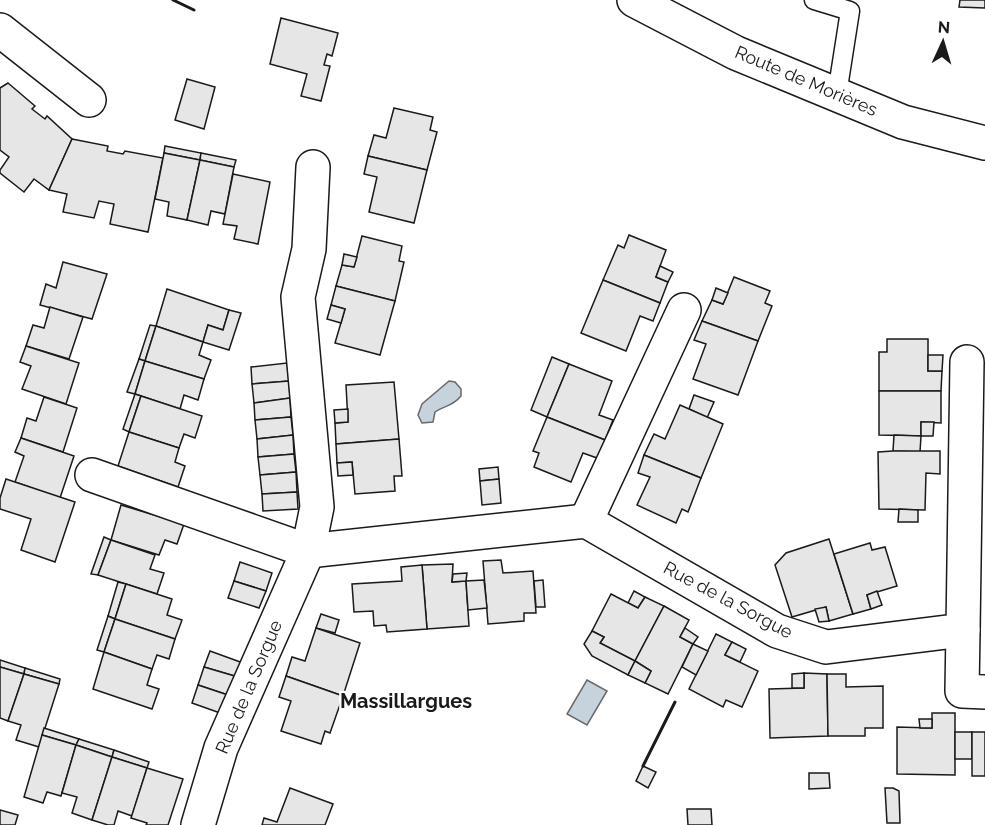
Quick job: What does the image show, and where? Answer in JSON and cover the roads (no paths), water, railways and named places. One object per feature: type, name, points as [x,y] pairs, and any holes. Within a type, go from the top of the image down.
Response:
[{"type":"street","name":"Route de Morières","points":[[634,0],[736,53],[903,122],[985,143]]},
{"type":"street","points":[[0,30],[89,100]]},
{"type":"street","name":"Rue de la Sorgue","points":[[198,825],[221,748],[308,551],[317,507],[298,297],[309,249],[313,167]]},
{"type":"street","points":[[92,475],[308,551],[586,521],[684,310]]},
{"type":"street","points":[[967,362],[962,691],[985,692]]},
{"type":"street","name":"Rue de la Sorgue","points":[[586,521],[777,631],[826,647],[963,630]]},
{"type":"lane","points":[[814,0],[850,11],[837,94]]},
{"type":"district","name":"Massillargues","points":[[406,701]]}]
